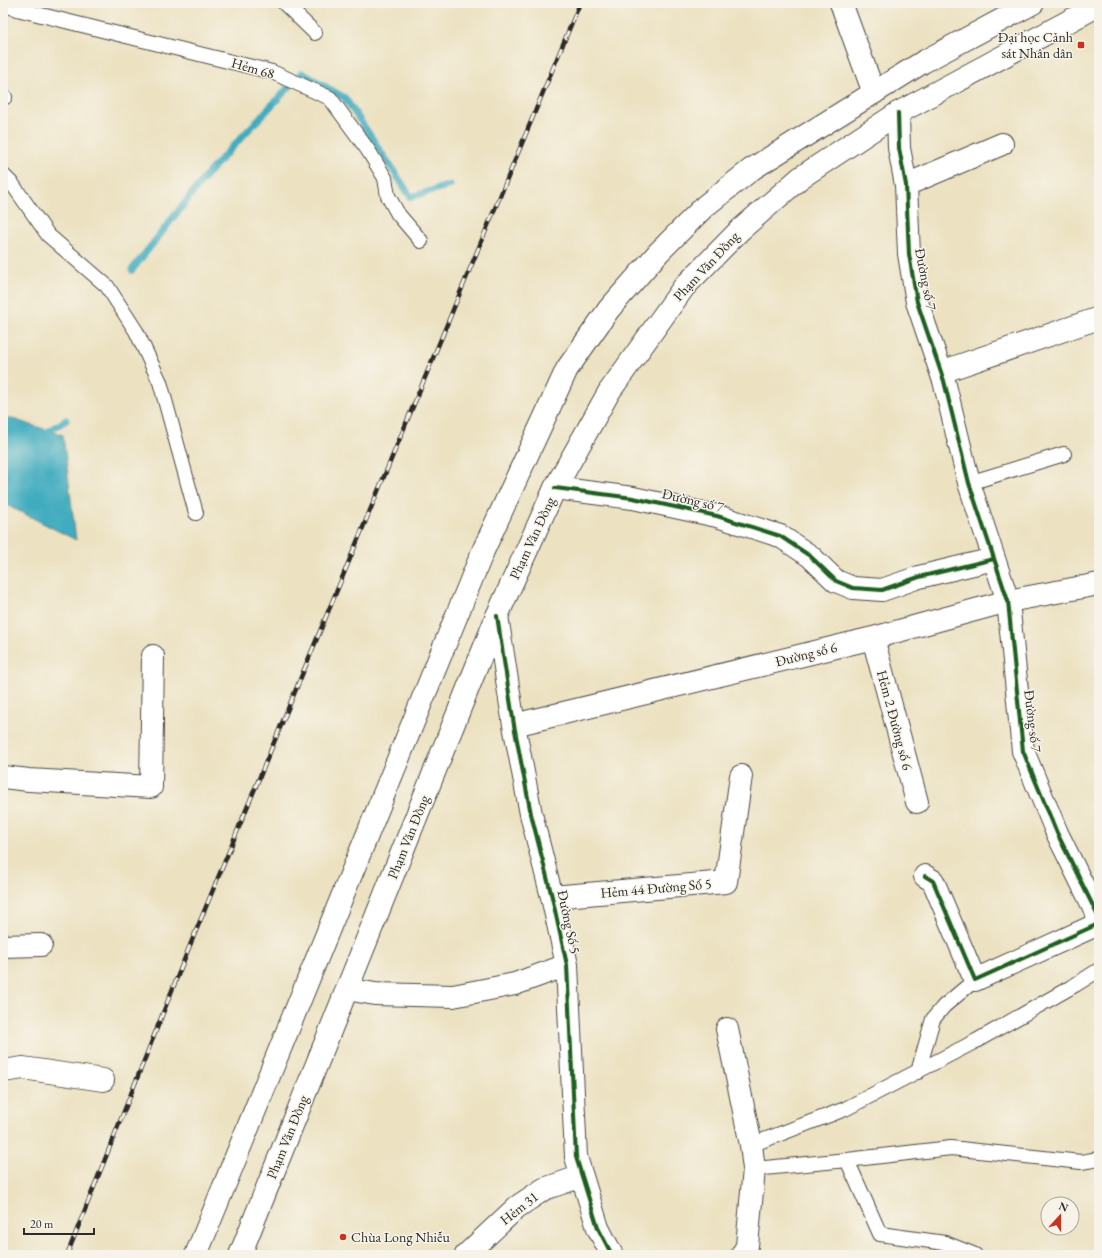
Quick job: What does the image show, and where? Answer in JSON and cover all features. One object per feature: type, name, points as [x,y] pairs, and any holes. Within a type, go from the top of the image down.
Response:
[{"type":"main road","points":[[841,3],[874,93]]},
{"type":"main road","points":[[196,1255],[483,551],[567,369],[609,309],[660,252],[705,206],[752,169],[924,62],[1033,3]]},
{"type":"main road","name":"Phạm Văn Đồng","points":[[240,1255],[497,616],[555,488],[609,392],[684,286],[739,231],[800,178],[898,113],[1099,5]]},
{"type":"main road","name":"Đường số 7","points":[[898,113],[899,148],[906,185],[909,254],[917,302],[941,372],[969,483],[1008,601],[1023,751],[1057,834],[1098,916],[1098,921]]},
{"type":"main road","points":[[906,185],[1002,144]]},
{"type":"main road","points":[[941,372],[1099,318]]},
{"type":"main road","name":"Đường số 7","points":[[555,488],[633,498],[717,516],[780,536],[810,556],[836,581],[853,588],[882,590],[919,577],[994,559]]},
{"type":"main road","name":"Đường số 6","points":[[514,725],[873,638],[1008,601],[1099,584]]},
{"type":"main road","name":"Đường Số 5","points":[[497,616],[514,725],[531,814],[567,965],[576,1157],[598,1228],[612,1255]]},
{"type":"main road","name":"Hẻm 2 Đường số 6","points":[[873,638],[917,802]]},
{"type":"main road","points":[[3,777],[29,780],[151,787],[153,656]]},
{"type":"main road","name":"Hẻm 44 Đường Số 5","points":[[552,897],[726,882],[741,776]]},
{"type":"main road","points":[[926,876],[933,881],[975,980],[1096,925],[1098,921]]},
{"type":"main road","points":[[3,946],[41,945]]},
{"type":"main road","points":[[347,989],[375,994],[453,996],[515,984],[567,965]]},
{"type":"main road","points":[[727,1029],[751,1145],[754,1169],[747,1246],[742,1255]]},
{"type":"main road","points":[[3,1071],[23,1068],[103,1080]]},
{"type":"main road","name":"Hẻm 31","points":[[466,1255],[517,1207],[544,1188],[582,1176]]},
{"type":"lane","name":"Hẻm 68","points":[[7,3],[13,8],[272,72],[330,98],[368,150],[385,178],[388,196],[398,214],[421,241]]},
{"type":"lane","points":[[284,3],[315,33]]},
{"type":"lane","points":[[3,175],[13,186],[48,236],[107,286],[136,331],[160,382],[196,513]]},
{"type":"lane","points":[[969,483],[1064,454]]},
{"type":"lane","points":[[751,1145],[846,1109],[989,1034],[1099,970]]},
{"type":"lane","points":[[918,1072],[933,1019],[944,1006],[975,980]]},
{"type":"lane","points":[[754,1169],[951,1148],[1081,1162],[1099,1159]]},
{"type":"lane","points":[[847,1160],[880,1234],[945,1243],[975,1255]]},
{"type":"water","points":[[3,416],[63,435],[76,540],[3,503]]},
{"type":"waterway","points":[[132,270],[209,172],[302,73],[345,98],[411,197],[450,185]]},
{"type":"waterway","points":[[42,435],[66,420]]},
{"type":"railway","points":[[67,1255],[186,955],[580,3]]},
{"type":"cycle path","points":[[898,113],[899,148],[906,185],[909,254],[917,302],[944,381],[969,483],[1008,601],[1023,751],[1057,833],[1098,916],[1099,921],[1096,925],[975,980],[933,881],[925,876]]},
{"type":"cycle path","points":[[555,488],[633,498],[717,516],[780,536],[810,556],[836,581],[853,588],[882,590],[919,577],[994,559]]},
{"type":"cycle path","points":[[497,616],[514,725],[531,814],[567,965],[576,1157],[598,1228],[612,1255]]},
{"type":"place","name":"Đại học Cảnh sát Nhân dân","points":[[1081,45]]},
{"type":"place","name":"Chùa Long Nhiễu","points":[[343,1237]]}]
